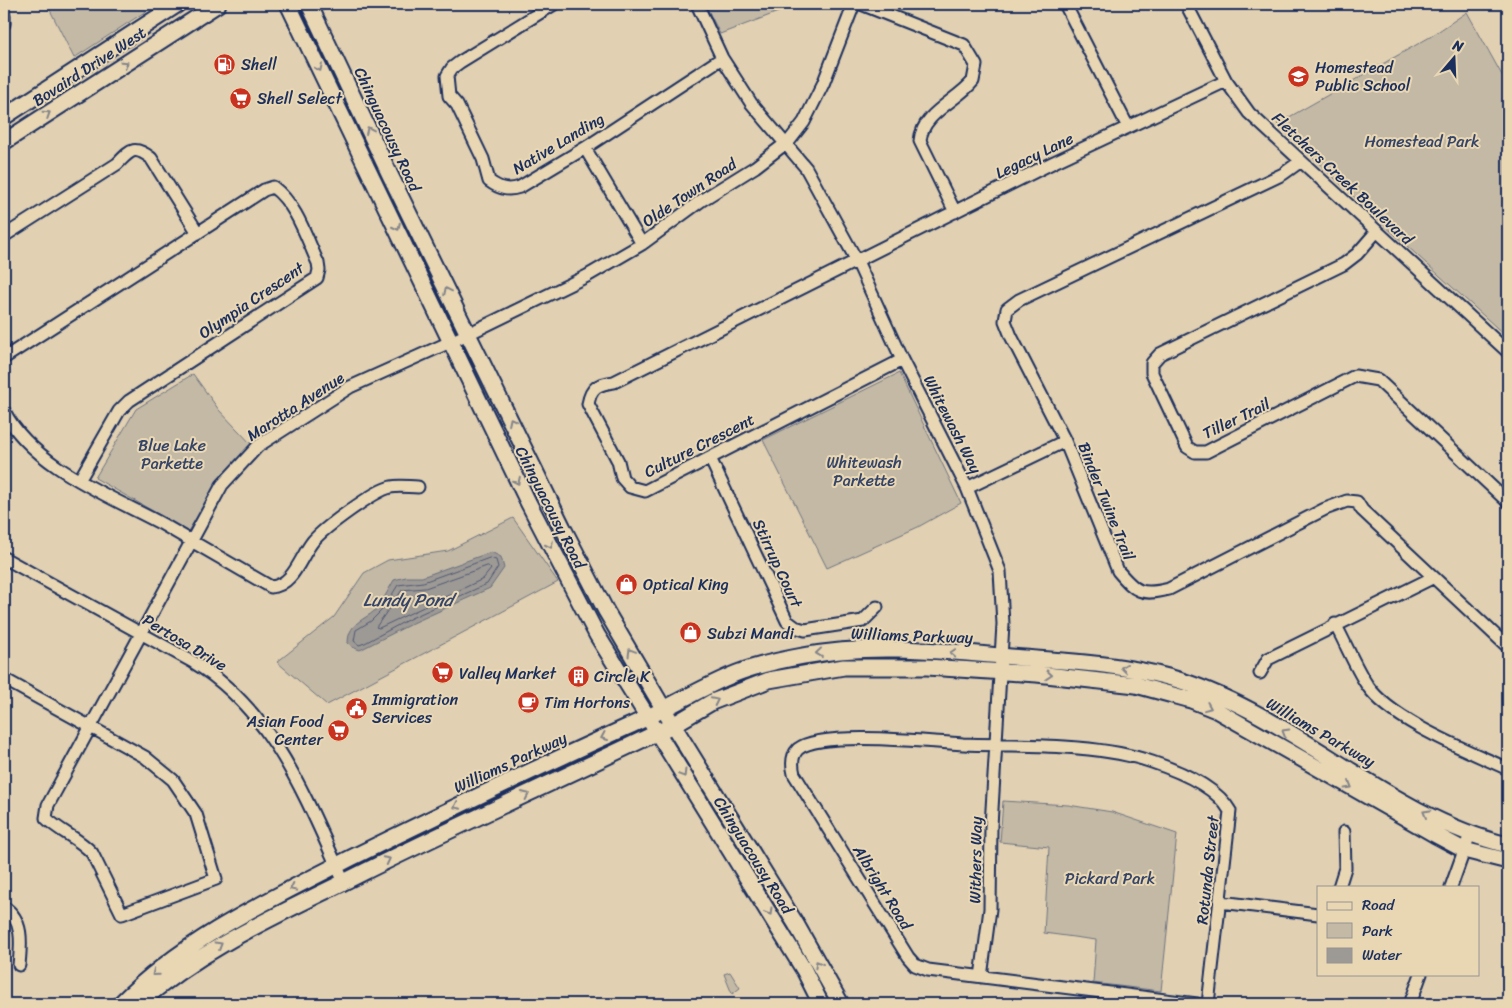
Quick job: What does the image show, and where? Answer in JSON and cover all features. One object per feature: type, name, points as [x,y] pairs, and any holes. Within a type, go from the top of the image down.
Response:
[{"type":"main road","name":"Bovaird Drive West","points":[[4,116],[178,4]]},
{"type":"main road","name":"Bovaird Drive West","points":[[4,142],[218,4]]},
{"type":"main road","points":[[275,4],[298,24]]},
{"type":"main road","name":"Chinguacousy Road","points":[[288,4],[402,238],[450,342],[596,635],[658,732],[794,954],[821,1004]]},
{"type":"main road","name":"Chinguacousy Road","points":[[309,4],[468,334],[606,611],[673,725],[776,892],[841,1004]]},
{"type":"main road","name":"Williams Parkway","points":[[120,1004],[158,970],[207,934],[241,913],[559,757],[649,718],[735,673],[809,654],[845,650],[903,649],[1002,656],[1140,670],[1172,678],[1211,691],[1237,704],[1448,826],[1508,845]]},
{"type":"main road","name":"Williams Parkway","points":[[138,1004],[178,971],[204,953],[231,938],[673,725],[712,702],[769,680],[844,667],[883,666],[1001,672],[1136,684],[1191,700],[1249,727],[1399,815],[1464,850],[1508,861]]},
{"type":"street","name":"Native Landing","points":[[554,4],[452,68],[447,76],[447,87],[452,101],[456,105],[483,159],[489,181],[496,186],[510,190],[520,187],[585,148],[722,58]]},
{"type":"street","points":[[697,4],[722,58],[751,103],[785,144]]},
{"type":"street","name":"Olde Town Road","points":[[468,334],[587,276],[642,244],[702,200],[755,167],[785,144],[804,122],[819,92],[854,4]]},
{"type":"street","points":[[861,4],[964,45],[976,65],[974,82],[927,121],[921,131],[920,140],[955,212]]},
{"type":"street","points":[[1065,4],[1128,127]]},
{"type":"street","name":"Fletchers Creek Boulevard","points":[[1186,4],[1226,81],[1248,112],[1508,352]]},
{"type":"street","points":[[4,16],[4,24]]},
{"type":"street","name":"Legacy Lane","points":[[857,261],[1128,127],[1226,81]]},
{"type":"street","name":"Whitewash Way","points":[[785,144],[806,168],[857,261],[902,360],[967,488],[1000,570],[1003,592],[1002,656],[996,744]]},
{"type":"street","points":[[585,148],[642,244]]},
{"type":"street","points":[[4,236],[117,164],[128,153],[136,150],[141,150],[151,158],[198,232]]},
{"type":"street","name":"Binder Twine Trail","points":[[1301,161],[1283,174],[1019,300],[1007,308],[1005,321],[1011,336],[1065,441],[1118,571],[1132,588],[1150,594],[1169,589],[1325,509],[1347,500],[1356,502],[1432,578],[1508,646]]},
{"type":"street","name":"Olympia Crescent","points":[[4,358],[264,190],[273,188],[283,195],[293,209],[320,270],[317,278],[129,401],[119,411],[80,479]]},
{"type":"street","name":"Tiller Trail","points":[[1377,231],[1357,254],[1344,264],[1160,354],[1152,363],[1152,373],[1187,447],[1195,452],[1206,452],[1356,376],[1366,376],[1378,380],[1508,502]]},
{"type":"street","name":"Culture Crescent","points":[[857,261],[614,382],[594,387],[589,396],[588,404],[618,461],[622,478],[630,487],[645,491],[902,360]]},
{"type":"street","name":"Marotta Avenue","points":[[91,726],[190,540],[222,485],[258,446],[350,387],[468,334]]},
{"type":"street","points":[[4,410],[20,434],[54,466],[190,540],[271,588],[279,586],[290,576],[312,542],[333,522],[390,487],[418,487]]},
{"type":"street","points":[[967,488],[1065,441]]},
{"type":"street","name":"Stirrup Court","points":[[710,458],[787,621],[795,627],[805,630],[825,627],[863,621],[877,607]]},
{"type":"street","name":"Pertosa Drive","points":[[4,558],[214,675],[247,705],[277,745],[292,770],[344,882]]},
{"type":"street","points":[[1260,673],[1268,659],[1335,624],[1432,578]]},
{"type":"street","points":[[1335,624],[1368,686],[1385,703],[1417,724],[1508,769]]},
{"type":"street","points":[[4,679],[91,726],[145,756],[172,780],[196,814],[216,879],[122,914],[92,853],[86,846],[55,828],[46,818],[48,806],[91,726]]},
{"type":"street","name":"Albright Road","points":[[996,744],[872,738],[841,740],[813,744],[798,749],[793,757],[792,765],[794,774],[912,961],[928,970],[1197,1004]]},
{"type":"street","name":"Rotunda Street","points":[[996,744],[1115,753],[1152,762],[1206,786],[1218,794],[1230,811],[1208,1004]]},
{"type":"street","name":"Withers Way","points":[[982,977],[990,909],[996,744]]},
{"type":"street","points":[[1339,886],[1345,868],[1344,832]]},
{"type":"street","points":[[1451,886],[1470,834]]},
{"type":"street","points":[[1221,902],[1317,914]]},
{"type":"street","points":[[4,908],[14,916],[20,932],[19,965]]},
{"type":"street","points":[[1410,1004],[1419,976]]},
{"type":"green space","points":[[47,4],[157,4],[74,58]]},
{"type":"green space","points":[[705,4],[795,4],[720,34]]},
{"type":"green space","name":"Homestead Park","points":[[1467,12],[1508,86],[1508,338],[1277,124],[1430,37]]},
{"type":"green space","name":"Whitewash Parkette","points":[[899,373],[961,503],[918,527],[827,568],[763,440]]},
{"type":"green space","name":"Blue Lake Parkette","points":[[193,374],[219,410],[253,446],[221,480],[188,531],[95,478],[136,409]]},
{"type":"green space","points":[[513,518],[558,582],[327,705],[277,662],[334,617],[364,573],[388,560],[448,551]]},
{"type":"green space","name":"Pickard Park","points":[[1003,801],[1068,805],[1112,812],[1177,834],[1161,991],[1093,983],[1096,940],[1044,933],[1049,847],[1000,842]]},
{"type":"green space","points":[[730,972],[740,988],[732,994],[724,974]]},
{"type":"water","name":"Lundy Pond","points":[[491,552],[501,557],[504,568],[490,588],[413,623],[360,650],[348,643],[351,629],[380,605],[394,580],[406,577],[422,577]]},
{"type":"place","name":"Shell","points":[[225,64]]},
{"type":"place","name":"Homestead Public School","points":[[1299,76]]},
{"type":"place","name":"Shell Select","points":[[241,98]]},
{"type":"place","name":"Optical King","points":[[627,584]]},
{"type":"place","name":"Subzi Mandi","points":[[691,633]]},
{"type":"place","name":"Valley Market","points":[[443,673]]},
{"type":"place","name":"Circle K","points":[[578,676]]},
{"type":"place","name":"Tim Hortons","points":[[528,702]]},
{"type":"place","name":"Immigration Services","points":[[356,708]]},
{"type":"place","name":"Asian Food Center","points":[[339,730]]}]
